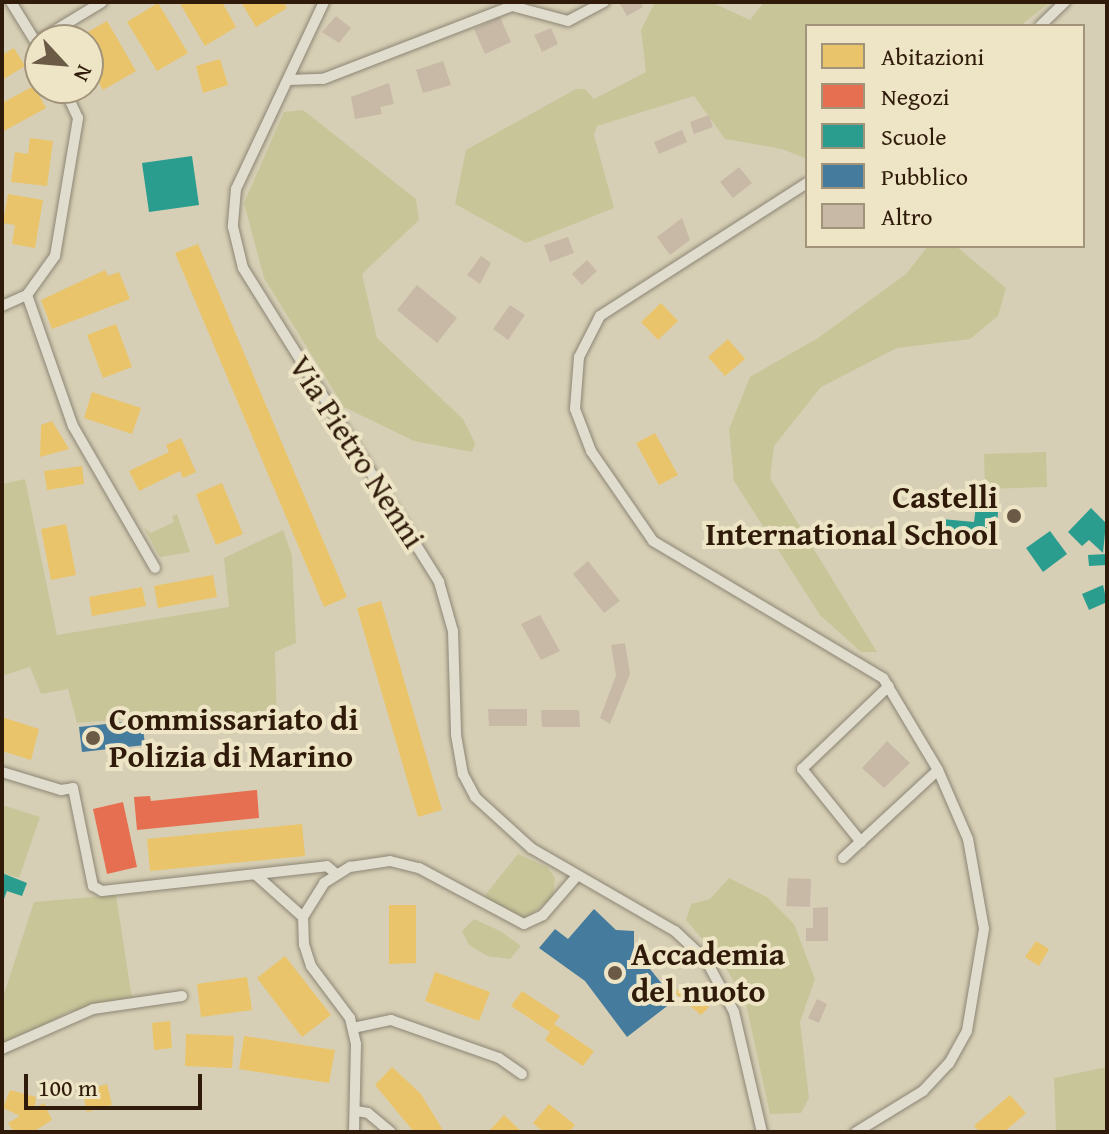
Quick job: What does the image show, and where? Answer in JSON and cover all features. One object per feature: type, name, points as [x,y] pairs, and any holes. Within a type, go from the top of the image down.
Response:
[{"type":"street","points":[[11,2],[24,24]]},
{"type":"street","points":[[70,24],[102,2]]},
{"type":"street","name":"Via Pietro Nenni","points":[[324,2],[234,198],[233,227],[243,268],[439,582],[453,631],[456,735],[463,774],[475,797],[521,840],[576,877],[675,931],[713,969],[740,1033],[762,1132]]},
{"type":"street","points":[[288,80],[323,79],[512,6],[568,21],[604,2]]},
{"type":"street","points":[[1042,24],[1065,2]]},
{"type":"street","points":[[2,306],[27,295],[46,275],[58,245],[78,118],[71,104]]},
{"type":"street","points":[[805,184],[600,316],[579,357],[575,409],[591,451],[653,541],[867,664],[889,686],[938,770],[968,839],[980,884],[984,940],[976,994],[964,1037],[940,1075],[914,1099],[860,1130],[845,1132]]},
{"type":"street","points":[[27,295],[73,426],[155,568]]},
{"type":"street","points":[[861,842],[802,769],[889,686]]},
{"type":"street","points":[[843,858],[938,770]]},
{"type":"street","points":[[2,772],[61,790],[73,788],[97,889],[327,866],[335,873]]},
{"type":"street","points":[[303,917],[335,873],[390,861],[419,868],[524,924],[543,915],[576,877]]},
{"type":"street","points":[[280,893],[278,880],[284,872]]},
{"type":"street","points":[[256,875],[280,893],[303,917],[311,966],[346,1008],[353,1028],[354,1132]]},
{"type":"street","points":[[2,1049],[93,1009],[182,996]]},
{"type":"street","points":[[353,1028],[391,1020],[499,1058],[522,1074]]},
{"type":"street","points":[[356,1111],[368,1113],[391,1132]]},
{"type":"shaded area","points":[[655,2],[711,2],[750,20],[764,2],[1050,2],[1022,24],[805,24],[805,158],[782,149],[725,139],[694,96],[597,126],[594,135],[614,208],[526,243],[455,204],[466,150],[576,89],[585,89],[594,99],[646,72],[641,30]]},
{"type":"shaded area","points":[[303,110],[416,199],[419,220],[362,274],[377,338],[463,419],[475,443],[472,452],[414,441],[344,407],[264,278],[244,203],[284,112]]},
{"type":"shaded area","points":[[926,248],[958,248],[1006,288],[998,316],[970,339],[897,348],[821,387],[774,446],[770,478],[877,652],[861,652],[820,615],[734,481],[729,429],[750,377],[818,338],[906,274]]},
{"type":"shaded area","points":[[1046,452],[1047,487],[985,489],[984,454]]},
{"type":"shaded area","points":[[25,479],[57,635],[229,607],[224,558],[283,530],[292,555],[296,643],[275,652],[277,727],[228,735],[225,711],[77,723],[68,689],[41,694],[30,667],[2,676],[2,484]]},
{"type":"shaded area","points":[[177,514],[190,552],[160,557],[144,528],[151,533],[174,522],[172,516]]},
{"type":"shaded area","points":[[2,805],[40,817],[19,878],[2,873]]},
{"type":"shaded area","points":[[518,854],[547,867],[555,878],[553,897],[529,916],[519,918],[488,903],[486,894]]},
{"type":"shaded area","points":[[729,878],[767,897],[794,924],[815,979],[800,1022],[809,1098],[801,1113],[770,1114],[746,1004],[724,964],[686,920],[691,904],[710,899]]},
{"type":"shaded area","points":[[116,895],[132,999],[69,1012],[2,1046],[2,1000],[34,902]]},
{"type":"shaded area","points":[[474,919],[502,932],[521,946],[510,959],[487,956],[469,945],[462,931]]},
{"type":"shaded area","points":[[1107,1067],[1107,1132],[1056,1132],[1054,1078]]},
{"type":"building: Abitazioni","points":[[179,2],[222,2],[236,27],[205,46]]},
{"type":"building: Abitazioni","points":[[241,2],[284,2],[287,8],[256,27]]},
{"type":"building: Abitazioni","points":[[158,3],[188,53],[157,71],[127,22]]},
{"type":"building: Abitazioni","points":[[107,21],[136,71],[104,89],[104,24]]},
{"type":"building: Abitazioni","points":[[14,48],[24,67],[2,80],[2,55]]},
{"type":"building: Abitazioni","points":[[220,59],[228,85],[203,93],[196,66]]},
{"type":"building: Abitazioni","points":[[24,91],[24,104],[44,104],[46,108],[4,131],[2,103]]},
{"type":"building: Abitazioni","points":[[30,138],[53,141],[47,186],[11,182],[15,152],[28,154]]},
{"type":"building: Abitazioni","points":[[8,194],[43,200],[35,248],[12,244],[15,225],[3,223]]},
{"type":"building: Abitazioni","points":[[198,244],[347,597],[324,607],[175,253]]},
{"type":"building: Abitazioni","points":[[105,270],[108,276],[119,272],[130,299],[52,329],[41,300]]},
{"type":"building: Abitazioni","points":[[661,303],[678,321],[658,340],[641,322]]},
{"type":"building: Abitazioni","points":[[116,324],[132,367],[103,378],[87,335]]},
{"type":"building: Abitazioni","points":[[728,339],[745,359],[725,376],[708,357]]},
{"type":"building: Abitazioni","points":[[92,392],[141,408],[132,434],[84,418]]},
{"type":"building: Abitazioni","points":[[52,421],[69,449],[40,457],[41,425]]},
{"type":"building: Abitazioni","points":[[655,433],[678,475],[659,485],[636,443]]},
{"type":"building: Abitazioni","points":[[181,438],[196,472],[183,478],[180,471],[139,491],[129,471],[169,452],[166,445]]},
{"type":"building: Abitazioni","points":[[82,466],[84,484],[47,490],[44,471]]},
{"type":"building: Abitazioni","points":[[222,483],[243,534],[216,545],[196,494]]},
{"type":"building: Abitazioni","points":[[66,524],[76,575],[51,580],[41,529]]},
{"type":"building: Abitazioni","points":[[213,575],[217,597],[158,608],[154,586]]},
{"type":"building: Abitazioni","points":[[142,587],[146,606],[92,616],[89,597]]},
{"type":"building: Abitazioni","points":[[381,601],[442,810],[418,817],[357,608]]},
{"type":"building: Abitazioni","points":[[2,717],[39,729],[31,760],[2,751]]},
{"type":"building: Abitazioni","points":[[302,824],[305,856],[150,871],[147,839]]},
{"type":"building: Abitazioni","points":[[389,905],[416,905],[416,963],[389,964]]},
{"type":"building: Abitazioni","points":[[1036,941],[1049,949],[1039,966],[1025,957]]},
{"type":"building: Abitazioni","points":[[285,956],[331,1015],[302,1037],[257,978]]},
{"type":"building: Abitazioni","points":[[435,972],[490,992],[479,1021],[425,1001]]},
{"type":"building: Abitazioni","points":[[247,977],[252,1010],[201,1017],[197,984]]},
{"type":"building: Abitazioni","points":[[683,984],[709,1007],[701,1015],[675,993]]},
{"type":"building: Abitazioni","points":[[522,991],[560,1016],[554,1024],[594,1051],[583,1066],[545,1040],[550,1032],[511,1006]]},
{"type":"building: Abitazioni","points":[[170,1021],[172,1048],[154,1050],[152,1023]]},
{"type":"building: Abitazioni","points":[[186,1034],[234,1036],[232,1068],[185,1066]]},
{"type":"building: Abitazioni","points":[[244,1036],[335,1050],[329,1083],[239,1069]]},
{"type":"building: Abitazioni","points":[[392,1067],[421,1094],[444,1132],[414,1132],[375,1085]]},
{"type":"building: Abitazioni","points":[[107,1084],[112,1105],[87,1112],[82,1091]]},
{"type":"building: Abitazioni","points":[[10,1090],[36,1097],[35,1108],[44,1103],[52,1120],[33,1132],[14,1132],[8,1123],[20,1116],[3,1108]]},
{"type":"building: Abitazioni","points":[[1010,1095],[1026,1113],[1004,1132],[980,1132],[974,1126]]},
{"type":"building: Abitazioni","points":[[549,1104],[575,1125],[569,1132],[543,1132],[533,1123]]},
{"type":"building: Abitazioni","points":[[504,1115],[522,1132],[488,1132]]},
{"type":"building: Negozi","points":[[257,790],[259,818],[137,830],[134,797],[150,796],[151,801]]},
{"type":"building: Negozi","points":[[123,802],[137,867],[107,874],[93,809]]},
{"type":"building: Scuole","points":[[192,156],[199,205],[149,212],[142,163]]},
{"type":"building: Scuole","points":[[977,498],[999,499],[996,538],[968,535],[967,541],[941,534],[942,519],[974,522]]},
{"type":"building: Scuole","points":[[1091,508],[1106,523],[1103,553],[1089,540],[1082,546],[1068,532]]},
{"type":"building: Scuole","name":"Castelli International School","points":[[1050,531],[1067,554],[1043,572],[1026,548]]},
{"type":"building: Scuole","points":[[1107,554],[1107,565],[1089,566],[1088,555]]},
{"type":"building: Scuole","points":[[1103,585],[1107,602],[1089,610],[1082,594]]},
{"type":"building: Scuole","points":[[2,873],[27,883],[22,896],[7,891],[2,904]]},
{"type":"building: Pubblico","points":[[142,720],[145,745],[82,752],[79,727]]},
{"type":"building: Pubblico","name":"Accademia del nuoto","points":[[594,909],[616,930],[634,931],[634,949],[675,1000],[627,1037],[585,981],[539,948],[555,929],[568,939]]},
{"type":"building: Altro","points":[[619,2],[640,2],[643,7],[627,16]]},
{"type":"building: Altro","points":[[336,16],[351,28],[339,43],[322,32]]},
{"type":"building: Altro","points":[[500,17],[511,42],[485,54],[474,29]]},
{"type":"building: Altro","points":[[551,28],[558,44],[542,52],[534,35]]},
{"type":"building: Altro","points":[[443,61],[451,85],[423,93],[416,70]]},
{"type":"building: Altro","points":[[389,83],[394,104],[380,107],[382,114],[355,119],[351,97]]},
{"type":"building: Altro","points":[[709,115],[713,127],[694,134],[690,122]]},
{"type":"building: Altro","points":[[682,130],[687,142],[659,154],[654,142]]},
{"type":"building: Altro","points":[[739,167],[752,183],[733,198],[720,182]]},
{"type":"building: Altro","points":[[682,218],[690,240],[670,255],[657,237]]},
{"type":"building: Altro","points":[[568,237],[574,253],[550,262],[544,245]]},
{"type":"building: Altro","points":[[481,256],[491,263],[480,284],[467,275]]},
{"type":"building: Altro","points":[[587,260],[597,271],[582,285],[572,274]]},
{"type":"building: Altro","points":[[417,285],[457,318],[437,343],[397,310]]},
{"type":"building: Altro","points":[[510,305],[525,315],[508,340],[493,329]]},
{"type":"building: Altro","points":[[588,561],[620,601],[604,613],[573,574]]},
{"type":"building: Altro","points":[[540,615],[560,651],[541,660],[521,624]]},
{"type":"building: Altro","points":[[625,643],[630,674],[610,724],[600,718],[616,675],[611,645]]},
{"type":"building: Altro","points":[[488,709],[527,709],[527,726],[489,726]]},
{"type":"building: Altro","points":[[541,710],[579,710],[580,727],[542,727]]},
{"type":"building: Altro","points":[[887,741],[910,763],[884,788],[862,768]]},
{"type":"building: Altro","points":[[788,878],[811,879],[810,907],[786,906]]},
{"type":"building: Altro","points":[[828,907],[828,941],[806,941],[806,928],[813,928],[813,908]]},
{"type":"building: Altro","points":[[817,999],[827,1004],[819,1023],[808,1018]]},
{"type":"place","name":"Castelli International School","points":[[1014,516]]},
{"type":"place","name":"Commissariato di Polizia di Marino","points":[[93,738]]},
{"type":"place","name":"Accademia del nuoto","points":[[615,973]]}]
